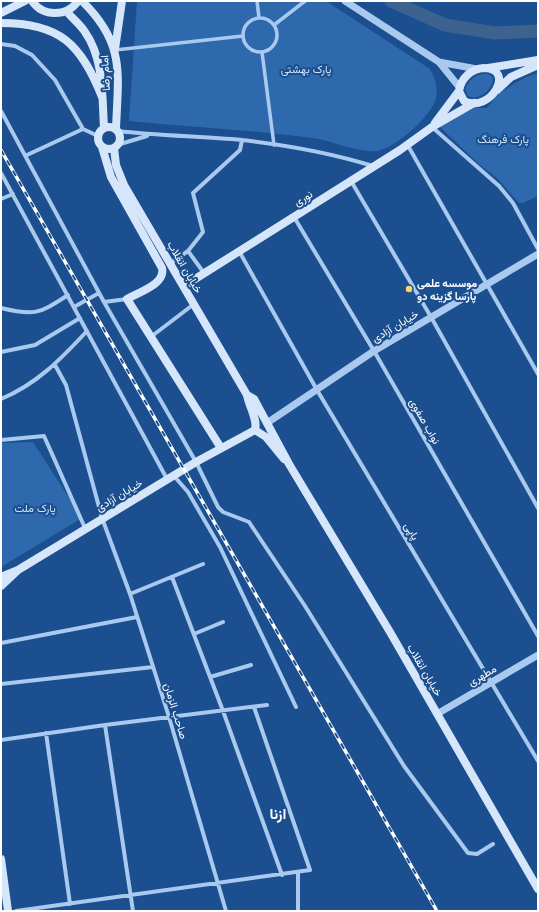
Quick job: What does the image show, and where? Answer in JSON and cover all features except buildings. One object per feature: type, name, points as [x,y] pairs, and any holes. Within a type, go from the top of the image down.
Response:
[{"type":"main road","points":[[1,13],[25,1]]},
{"type":"main road","points":[[32,1],[39,9],[45,12],[59,13],[66,11],[78,1]]},
{"type":"main road","name":"امام رضا","points":[[82,1],[99,19],[115,50],[118,68],[117,130]]},
{"type":"main road","points":[[115,50],[122,1]]},
{"type":"main road","name":"امام رضا","points":[[66,11],[84,31],[97,56],[104,128]]},
{"type":"main road","points":[[1,23],[38,27],[49,30],[67,41],[85,61],[93,73],[102,97]]},
{"type":"main road","points":[[432,126],[460,89],[465,78],[477,69],[538,60]]},
{"type":"main road","points":[[432,126],[474,104],[485,100],[511,77],[538,65]]},
{"type":"main road","points":[[488,68],[494,70],[498,76],[499,84],[496,90]]},
{"type":"main road","points":[[460,89],[464,101],[474,104]]},
{"type":"main road","name":"نوری","points":[[184,286],[351,181],[432,126]]},
{"type":"main road","points":[[110,127],[117,130],[120,138],[116,146],[110,149],[102,146],[98,142],[98,136],[104,128],[110,127]]},
{"type":"main road","name":"خیابان انقلاب","points":[[102,146],[111,177],[164,274],[162,279],[127,299]]},
{"type":"main road","name":"خیابان انقلاب","points":[[116,146],[116,165],[124,185],[247,395],[249,406],[256,421],[255,430],[266,437],[277,452],[289,464]]},
{"type":"main road","points":[[127,299],[152,336],[221,448]]},
{"type":"main road","name":"خیابان انقلاب","points":[[247,395],[254,399],[289,464],[437,714],[538,889]]},
{"type":"main road","name":"خیابان آزادی","points":[[18,570],[196,462],[255,430]]},
{"type":"main road","points":[[1,577],[18,570]]},
{"type":"main road","points":[[1,586],[18,570]]},
{"type":"main road","points":[[1,859],[8,911]]},
{"type":"street","points":[[257,1],[259,18]]},
{"type":"street","points":[[274,25],[305,1]]},
{"type":"street","points":[[345,1],[439,62],[460,89]]},
{"type":"street","points":[[259,18],[267,20],[274,25],[277,33],[276,42],[270,49],[262,52],[249,48],[243,36],[247,24],[259,18]]},
{"type":"street","points":[[115,50],[243,36]]},
{"type":"street","points":[[1,44],[8,44],[21,48],[32,55],[46,69],[62,89],[83,129],[98,136]]},
{"type":"street","points":[[262,52],[274,145]]},
{"type":"street","points":[[439,62],[477,69]]},
{"type":"street","points":[[1,111],[99,293],[196,462],[218,507],[223,512],[249,522],[305,606],[404,766],[468,853],[477,854],[494,844]]},
{"type":"street","points":[[432,126],[499,186],[512,202],[538,249]]},
{"type":"street","points":[[26,156],[83,129]]},
{"type":"street","points":[[117,130],[149,135],[242,140],[343,156],[374,166]]},
{"type":"street","points":[[116,146],[149,135]]},
{"type":"street","points":[[171,263],[188,250],[203,232],[193,193],[217,169],[240,150],[242,140]]},
{"type":"street","points":[[407,144],[538,374]]},
{"type":"street","points":[[1,173],[80,318],[171,478],[188,492],[220,547],[296,707]]},
{"type":"street","points":[[351,181],[431,317],[538,508]]},
{"type":"street","points":[[1,199],[13,194]]},
{"type":"street","name":"نواب صفوی","points":[[294,216],[374,351],[538,636]]},
{"type":"street","points":[[188,250],[204,273]]},
{"type":"street","name":"پاپی","points":[[239,251],[317,390],[538,761]]},
{"type":"street","name":"خیابان آزادی","points":[[267,423],[374,351],[538,254]]},
{"type":"street","points":[[74,307],[99,293]]},
{"type":"street","points":[[1,308],[26,314],[48,309],[68,295]]},
{"type":"street","points":[[104,302],[127,299]]},
{"type":"street","points":[[152,336],[194,304]]},
{"type":"street","points":[[1,352],[35,345],[80,318]]},
{"type":"street","points":[[1,399],[17,392],[56,365],[87,330]]},
{"type":"street","name":"صاحب الزمان","points":[[56,365],[66,386],[102,518],[130,594],[169,717],[226,911]]},
{"type":"street","points":[[1,440],[44,436],[85,528]]},
{"type":"street","points":[[130,594],[203,564]]},
{"type":"street","points":[[172,577],[223,710],[282,875]]},
{"type":"street","points":[[1,643],[137,617]]},
{"type":"street","points":[[194,634],[223,622]]},
{"type":"street","name":"مطهری","points":[[437,714],[538,655]]},
{"type":"street","points":[[210,677],[251,665]]},
{"type":"street","points":[[1,684],[153,667]]},
{"type":"street","points":[[1,740],[105,724],[267,705]]},
{"type":"street","points":[[16,911],[310,870],[254,707]]},
{"type":"street","points":[[105,724],[133,911]]},
{"type":"street","points":[[46,733],[70,904]]},
{"type":"street","points":[[298,872],[298,911]]},
{"type":"green space","name":"پارک بهشتی","points":[[137,1],[326,1],[430,69],[436,83],[436,98],[428,113],[412,130],[394,144],[378,151],[354,149],[313,138],[290,135],[129,121]]},
{"type":"green space","name":"پارک فرهنگ","points":[[538,73],[538,196],[523,203],[519,203],[497,178],[480,165],[440,127],[474,108],[487,108],[499,93],[524,78]]},
{"type":"green space","points":[[484,74],[489,74],[493,78],[491,87],[481,96],[468,96],[465,89],[468,83],[473,78]]},
{"type":"green space","name":"پارک ملت","points":[[33,442],[82,518],[1,567],[1,443]]},
{"type":"waterway","points":[[391,1],[445,25],[495,33],[538,31]]},
{"type":"railway","points":[[1,150],[437,911]]},
{"type":"place","name":"موسسه علمی پارسا گزینه دو","points":[[409,289]]},
{"type":"district","name":"ازنا","points":[[278,814]]}]
